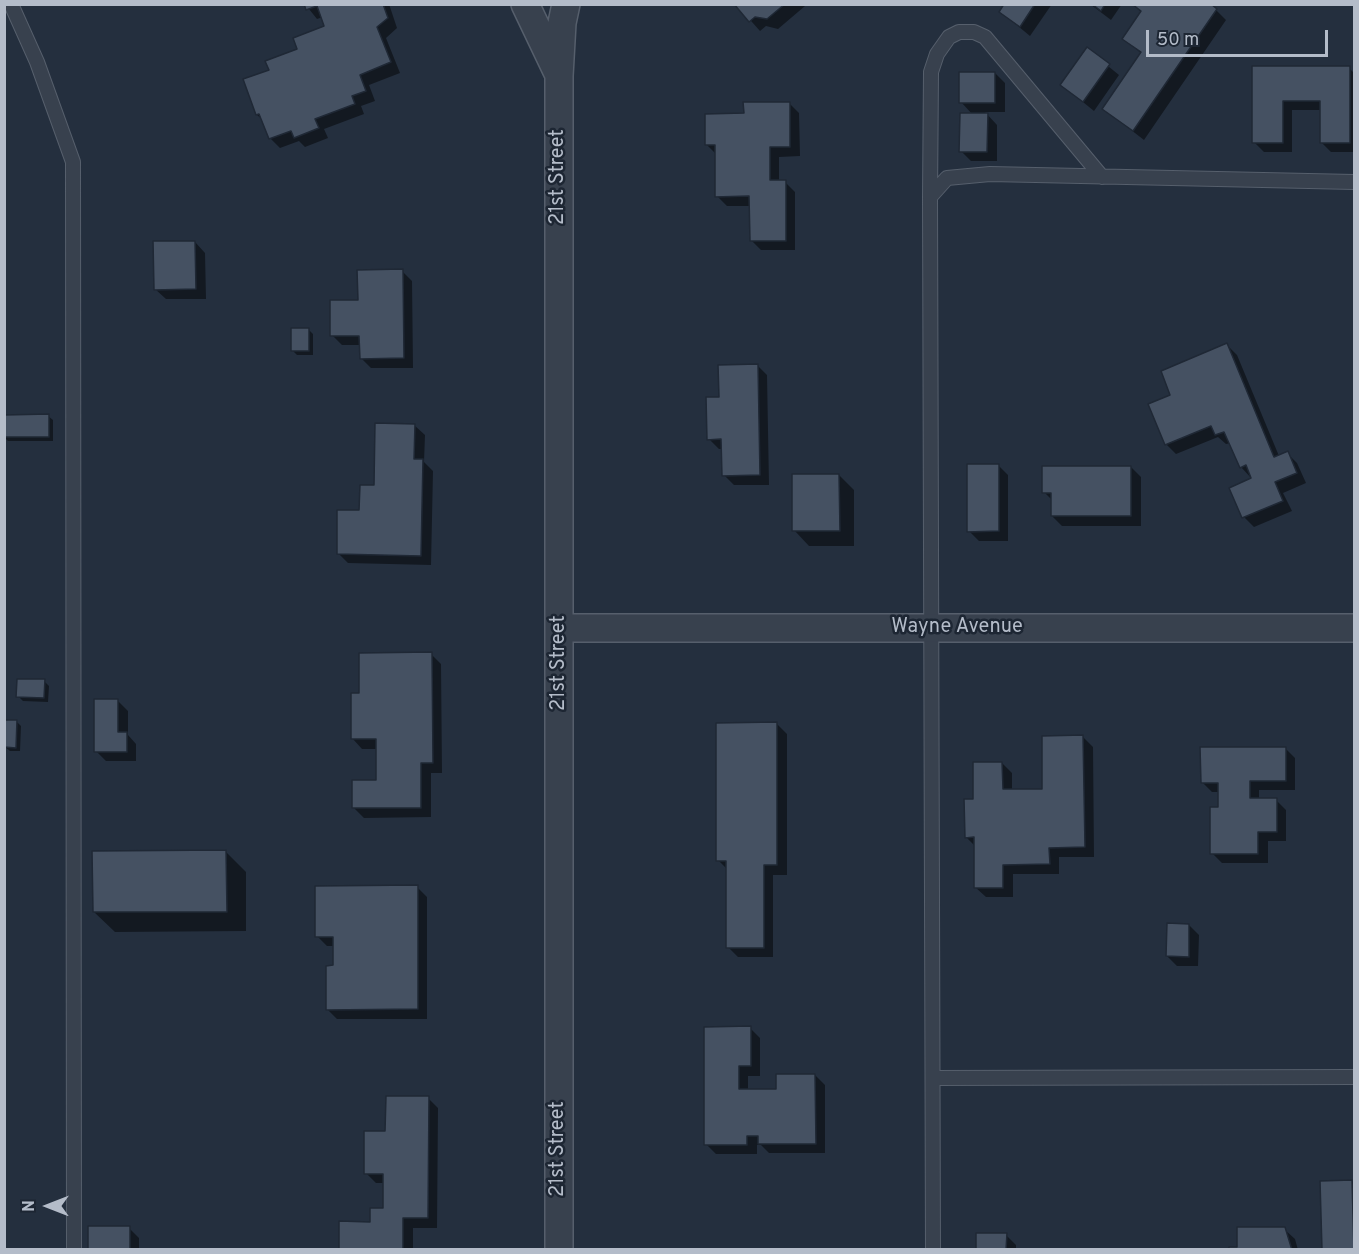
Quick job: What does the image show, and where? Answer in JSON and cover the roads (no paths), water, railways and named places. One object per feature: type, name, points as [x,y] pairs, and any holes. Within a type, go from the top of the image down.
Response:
[{"type":"street","name":"21st Street","points":[[525,4],[559,76]]},
{"type":"street","name":"21st Street","points":[[559,1250],[559,76],[562,23],[566,4]]},
{"type":"street","name":"Wayne Avenue","points":[[560,628],[1354,628]]},
{"type":"lane","points":[[11,4],[36,62],[73,162],[74,1250]]},
{"type":"lane","points":[[933,1250],[930,72],[937,54],[949,37],[959,32],[974,32],[985,37],[1101,177]]},
{"type":"lane","points":[[930,197],[947,178],[990,174],[1354,182]]},
{"type":"lane","points":[[933,1078],[1354,1077]]}]
